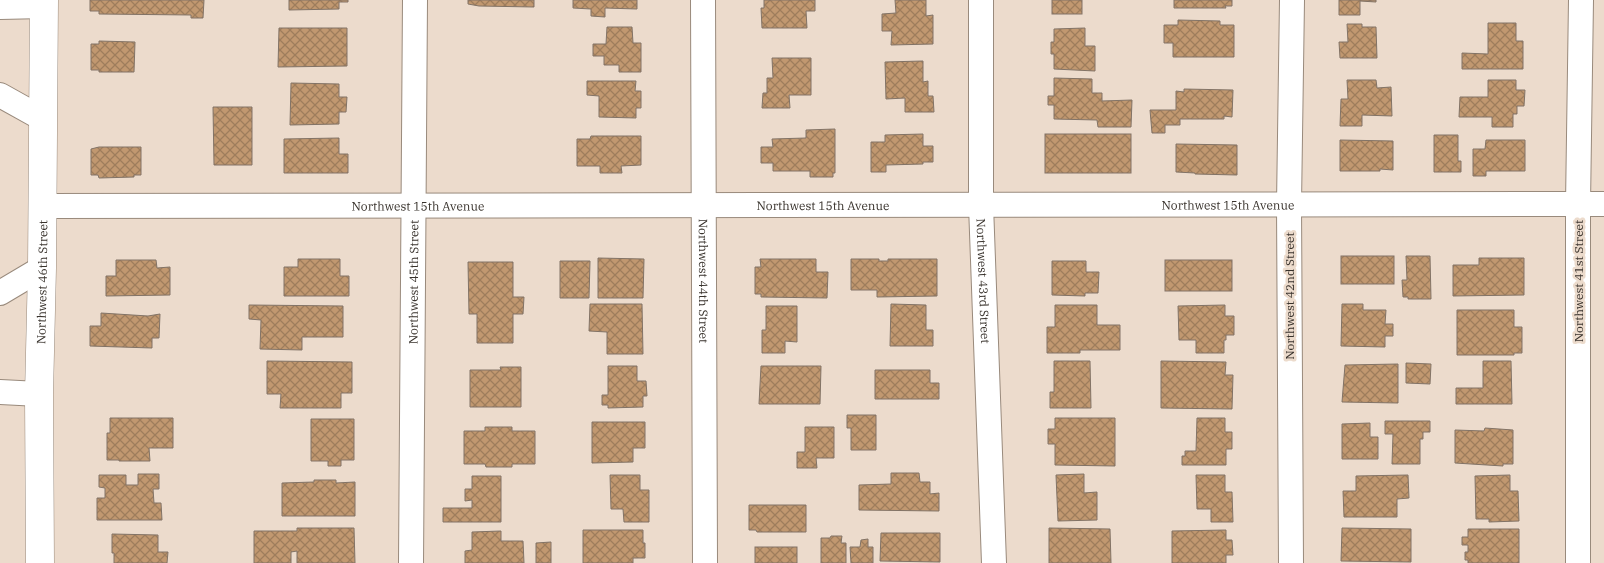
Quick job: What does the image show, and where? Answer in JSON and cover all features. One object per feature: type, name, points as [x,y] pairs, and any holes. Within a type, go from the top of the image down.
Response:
[{"type":"street","name":"Northwest 45th Street","points":[[411,563],[415,0]]},
{"type":"street","name":"Northwest 44th Street","points":[[703,0],[705,563]]},
{"type":"street","name":"Northwest 43rd Street","points":[[981,0],[981,205],[994,563]]},
{"type":"street","name":"Northwest 42nd Street","points":[[1291,563],[1289,204],[1292,0]]},
{"type":"street","name":"Northwest 41st Street","points":[[1578,563],[1578,204],[1581,0]]},
{"type":"street","points":[[0,7],[44,3]]},
{"type":"street","name":"Northwest 46th Street","points":[[40,563],[39,394],[43,206],[44,3]]},
{"type":"street","points":[[0,96],[43,119]]},
{"type":"street","name":"Northwest 15th Avenue","points":[[43,206],[1604,204]]},
{"type":"street","points":[[0,293],[42,268]]},
{"type":"street","points":[[0,392],[39,394]]},
{"type":"building","points":[[90,0],[204,0],[203,18],[191,18],[191,15],[99,14],[99,11],[90,11]]},
{"type":"building","points":[[289,0],[348,0],[348,2],[339,2],[339,9],[289,10]]},
{"type":"building","points":[[468,0],[534,0],[534,7],[479,6],[468,4]]},
{"type":"building","points":[[573,0],[637,0],[637,9],[605,8],[605,17],[591,16],[591,9],[573,8]]},
{"type":"building","points":[[764,0],[815,0],[815,11],[806,11],[807,28],[762,28],[761,8],[764,8]]},
{"type":"building","points":[[895,0],[926,0],[926,16],[933,15],[933,44],[891,45],[892,31],[882,31],[882,14],[896,13]]},
{"type":"building","points":[[1052,0],[1082,0],[1082,14],[1052,14]]},
{"type":"building","points":[[1174,0],[1232,0],[1232,6],[1225,6],[1226,8],[1174,8]]},
{"type":"building","points":[[1339,0],[1376,0],[1376,2],[1360,1],[1360,15],[1339,15]]},
{"type":"building","points":[[1178,20],[1220,21],[1220,25],[1234,25],[1234,57],[1173,57],[1173,43],[1164,43],[1164,25],[1178,25]]},
{"type":"building","points":[[1488,23],[1516,23],[1516,41],[1523,41],[1523,69],[1462,69],[1462,53],[1488,54]]},
{"type":"building","points":[[1347,24],[1362,24],[1362,27],[1376,27],[1377,58],[1340,58],[1339,42],[1348,42]]},
{"type":"building","points":[[607,27],[632,27],[633,43],[641,43],[641,72],[619,72],[619,65],[604,65],[604,56],[593,56],[593,44],[606,44]]},
{"type":"building","points":[[279,28],[347,28],[347,66],[278,67]]},
{"type":"building","points":[[1085,28],[1085,46],[1095,46],[1095,71],[1054,69],[1054,54],[1051,54],[1051,42],[1054,42],[1054,29]]},
{"type":"building","points":[[99,41],[135,42],[134,72],[99,72],[99,70],[91,70],[91,44],[99,44]]},
{"type":"building","points":[[772,58],[811,58],[811,95],[789,95],[790,108],[762,108],[763,93],[767,93],[767,78],[773,78]]},
{"type":"building","points":[[923,61],[923,82],[928,81],[928,96],[933,96],[934,112],[905,112],[905,98],[886,99],[885,62]]},
{"type":"building","points":[[1054,78],[1092,79],[1092,93],[1102,93],[1102,101],[1132,100],[1131,127],[1098,127],[1097,120],[1054,119],[1054,105],[1048,105],[1048,96],[1054,96]]},
{"type":"building","points":[[1347,80],[1376,80],[1377,88],[1391,87],[1392,116],[1362,115],[1362,126],[1340,126],[1341,99],[1348,99]]},
{"type":"building","points":[[1488,80],[1516,80],[1516,90],[1525,90],[1524,106],[1517,106],[1517,114],[1513,114],[1513,127],[1492,127],[1492,117],[1459,117],[1460,97],[1488,97]]},
{"type":"building","points":[[587,81],[636,81],[635,91],[641,91],[641,108],[636,108],[636,118],[599,117],[599,96],[587,95]]},
{"type":"building","points":[[291,83],[339,84],[339,97],[347,97],[346,112],[339,112],[339,124],[290,125]]},
{"type":"building","points":[[1184,89],[1233,90],[1232,117],[1224,116],[1224,119],[1180,119],[1180,125],[1165,125],[1165,133],[1152,133],[1150,110],[1176,110],[1176,91],[1184,92]]},
{"type":"building","points":[[213,107],[252,107],[252,165],[214,165]]},
{"type":"building","points":[[835,129],[835,173],[833,173],[833,177],[810,177],[810,171],[773,171],[773,163],[761,163],[761,147],[773,147],[772,139],[806,138],[806,130]]},
{"type":"building","points":[[923,134],[923,146],[933,146],[933,162],[886,165],[886,172],[871,172],[871,142],[885,142],[885,135]]},
{"type":"building","points":[[1045,134],[1131,134],[1131,173],[1045,173]]},
{"type":"building","points":[[1434,135],[1458,135],[1458,161],[1461,161],[1461,172],[1434,172]]},
{"type":"building","points":[[591,136],[641,136],[641,165],[621,166],[622,173],[600,173],[600,166],[577,166],[577,139],[590,139]]},
{"type":"building","points":[[339,138],[339,154],[348,154],[348,173],[284,173],[284,139]]},
{"type":"building","points":[[1340,140],[1393,141],[1393,170],[1340,171]]},
{"type":"building","points":[[1486,140],[1525,140],[1525,171],[1486,171],[1486,176],[1473,176],[1473,149],[1485,149]]},
{"type":"building","points":[[1176,144],[1237,145],[1237,175],[1176,172]]},
{"type":"building","points":[[99,147],[141,147],[141,175],[99,178],[98,175],[91,175],[91,149]]},
{"type":"building","points":[[1341,256],[1394,256],[1394,284],[1341,284]]},
{"type":"building","points":[[1406,256],[1430,256],[1431,299],[1408,299],[1408,297],[1403,297],[1402,280],[1407,280]]},
{"type":"building","points":[[598,258],[644,259],[643,298],[598,298]]},
{"type":"building","points":[[1479,258],[1524,258],[1524,295],[1453,296],[1453,265],[1479,265]]},
{"type":"building","points":[[298,259],[340,259],[340,276],[349,276],[349,296],[284,296],[284,267],[298,267]]},
{"type":"building","points":[[760,259],[816,259],[816,272],[828,272],[827,298],[761,297],[761,294],[755,294],[755,267],[761,267]]},
{"type":"building","points":[[851,259],[879,259],[879,261],[888,261],[888,259],[937,259],[937,296],[877,297],[877,290],[851,290]]},
{"type":"building","points":[[116,260],[156,260],[157,268],[170,267],[170,295],[106,296],[106,276],[116,276]]},
{"type":"building","points":[[1165,260],[1232,260],[1232,291],[1165,291]]},
{"type":"building","points":[[560,261],[590,261],[589,298],[560,298]]},
{"type":"building","points":[[1052,261],[1086,261],[1086,272],[1099,272],[1098,293],[1085,293],[1085,296],[1052,295]]},
{"type":"building","points":[[468,262],[513,262],[513,297],[524,297],[523,314],[513,314],[513,343],[477,343],[477,314],[469,314]]},
{"type":"building","points":[[590,304],[642,304],[643,354],[607,354],[607,332],[589,331]]},
{"type":"building","points":[[891,304],[926,305],[926,330],[933,330],[933,346],[890,346]]},
{"type":"building","points":[[1342,304],[1363,304],[1363,310],[1386,310],[1385,324],[1393,324],[1393,336],[1385,336],[1385,347],[1341,346]]},
{"type":"building","points":[[249,305],[343,306],[343,337],[302,337],[302,350],[260,349],[261,320],[249,319]]},
{"type":"building","points":[[1055,305],[1097,305],[1097,325],[1120,325],[1120,350],[1080,350],[1080,353],[1047,353],[1047,327],[1055,327]]},
{"type":"building","points":[[1225,305],[1225,316],[1234,316],[1234,335],[1226,335],[1224,353],[1196,353],[1196,340],[1179,340],[1178,306]]},
{"type":"building","points":[[766,306],[797,306],[797,342],[785,341],[785,353],[762,353],[762,330],[766,330]]},
{"type":"building","points":[[1457,310],[1514,310],[1514,327],[1522,327],[1522,353],[1514,353],[1514,355],[1457,355]]},
{"type":"building","points":[[101,313],[148,316],[160,314],[159,338],[152,338],[152,348],[90,346],[90,326],[101,326]]},
{"type":"building","points":[[267,361],[352,362],[352,393],[341,393],[341,408],[280,408],[281,394],[267,394]]},
{"type":"building","points":[[1054,361],[1090,361],[1091,408],[1050,408],[1050,392],[1054,392]]},
{"type":"building","points":[[1161,361],[1226,362],[1225,375],[1233,375],[1232,409],[1161,408]]},
{"type":"building","points":[[1483,361],[1511,361],[1512,404],[1456,404],[1456,388],[1483,388]]},
{"type":"building","points":[[1406,363],[1431,364],[1430,384],[1406,383]]},
{"type":"building","points":[[1398,364],[1398,403],[1342,402],[1345,365]]},
{"type":"building","points":[[608,366],[637,366],[637,381],[646,381],[647,396],[643,396],[643,407],[608,408],[608,405],[602,405],[602,395],[608,395]]},
{"type":"building","points":[[761,366],[821,366],[820,404],[759,404]]},
{"type":"building","points":[[500,367],[521,367],[521,407],[470,407],[470,370],[501,370]]},
{"type":"building","points":[[875,370],[930,370],[930,383],[939,383],[939,399],[875,399]]},
{"type":"building","points":[[847,415],[876,415],[876,450],[851,450],[851,428],[847,428]]},
{"type":"building","points":[[110,418],[173,418],[173,448],[149,448],[150,461],[107,460],[107,433],[110,433]]},
{"type":"building","points":[[1055,418],[1115,418],[1115,466],[1055,465],[1055,444],[1048,444],[1048,429],[1055,429]]},
{"type":"building","points":[[1197,418],[1225,418],[1225,432],[1232,432],[1232,449],[1226,449],[1226,465],[1182,465],[1182,456],[1185,456],[1185,451],[1196,451]]},
{"type":"building","points":[[311,419],[354,419],[354,460],[341,460],[341,466],[328,466],[328,461],[311,461]]},
{"type":"building","points":[[1385,421],[1430,421],[1430,432],[1423,432],[1423,439],[1420,439],[1420,464],[1392,464],[1393,434],[1385,434]]},
{"type":"building","points":[[592,422],[645,422],[645,448],[633,448],[633,462],[592,463]]},
{"type":"building","points":[[1370,423],[1370,437],[1378,437],[1378,459],[1342,459],[1342,424]]},
{"type":"building","points":[[485,427],[512,427],[512,431],[535,431],[535,464],[512,464],[512,467],[486,467],[485,464],[464,464],[464,431],[485,431]]},
{"type":"building","points":[[805,427],[834,427],[834,458],[816,458],[817,468],[797,468],[797,452],[805,452]]},
{"type":"building","points":[[1485,428],[1513,430],[1513,464],[1503,464],[1503,466],[1455,463],[1455,430],[1484,431]]},
{"type":"building","points":[[891,473],[919,473],[920,482],[930,482],[930,494],[939,493],[939,511],[859,510],[859,485],[891,484]]},
{"type":"building","points":[[138,474],[159,474],[159,489],[153,489],[154,503],[161,503],[162,520],[97,520],[97,498],[105,498],[105,488],[99,487],[99,475],[126,475],[126,485],[138,485]]},
{"type":"building","points":[[1084,474],[1084,493],[1097,492],[1097,520],[1058,521],[1056,475]]},
{"type":"building","points":[[610,475],[640,475],[640,490],[649,490],[649,522],[624,522],[623,509],[611,509]]},
{"type":"building","points":[[1196,475],[1225,475],[1225,492],[1232,492],[1233,522],[1211,522],[1211,509],[1197,509]]},
{"type":"building","points":[[1408,475],[1409,498],[1397,499],[1397,517],[1344,517],[1343,491],[1356,491],[1356,476]]},
{"type":"building","points":[[1510,475],[1510,491],[1518,491],[1519,521],[1489,522],[1489,519],[1476,519],[1475,476]]},
{"type":"building","points":[[472,476],[501,476],[501,522],[443,522],[443,508],[472,508],[472,500],[465,501],[465,489],[472,489]]},
{"type":"building","points":[[314,480],[336,480],[336,483],[355,482],[355,516],[282,516],[282,483],[314,482]]},
{"type":"building","points":[[749,505],[806,505],[806,532],[757,532],[756,530],[749,530]]},
{"type":"building","points":[[297,528],[354,528],[355,563],[297,563],[297,551],[291,552],[291,563],[254,563],[254,531],[297,531]]},
{"type":"building","points":[[1049,528],[1110,529],[1111,563],[1049,563]]},
{"type":"building","points":[[1342,528],[1411,529],[1411,562],[1341,561]]},
{"type":"building","points":[[1468,529],[1519,529],[1519,563],[1468,563],[1468,560],[1465,560],[1465,552],[1468,552],[1468,545],[1462,545],[1462,537],[1468,537]]},
{"type":"building","points":[[583,530],[643,530],[645,558],[633,558],[633,563],[583,563]]},
{"type":"building","points":[[1226,530],[1226,540],[1232,540],[1233,555],[1226,555],[1226,563],[1172,563],[1172,531]]},
{"type":"building","points":[[501,531],[501,541],[523,541],[524,563],[465,563],[465,551],[472,550],[472,532]]},
{"type":"building","points":[[881,533],[940,533],[940,562],[880,561]]},
{"type":"building","points":[[112,534],[158,535],[158,552],[168,552],[167,563],[114,563]]},
{"type":"building","points":[[831,536],[842,536],[841,543],[846,543],[846,563],[821,563],[821,538],[830,538]]},
{"type":"building","points":[[868,539],[868,547],[873,547],[873,563],[851,563],[850,547],[860,547],[861,540]]},
{"type":"building","points":[[551,542],[551,563],[536,563],[536,543]]},
{"type":"building","points":[[755,547],[797,547],[797,563],[755,563]]}]
